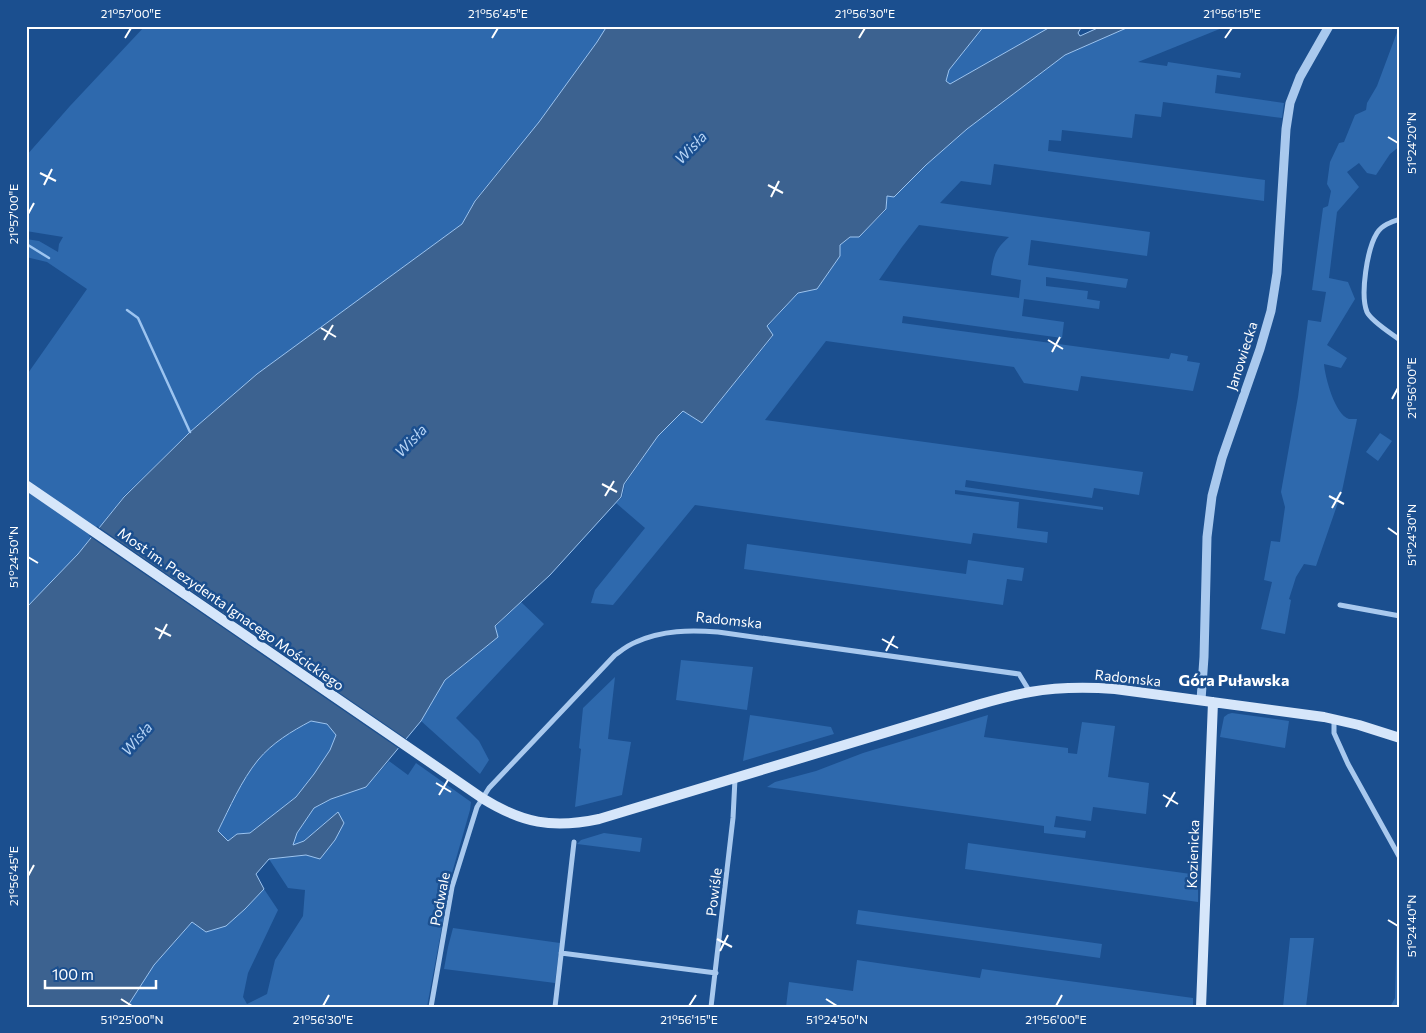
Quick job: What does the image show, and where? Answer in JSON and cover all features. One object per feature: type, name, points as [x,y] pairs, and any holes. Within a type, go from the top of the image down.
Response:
[{"type":"main road","name":"Most im. Prezydenta Ignacego Mościckiego","points":[[26,485],[420,756]]},
{"type":"main road","name":"Radomska","points":[[420,756],[497,808],[521,818],[549,824],[567,824],[598,819],[977,705],[1030,692],[1056,688],[1099,688],[1298,712],[1334,719],[1400,738]]},
{"type":"main road","name":"Kozienicka","points":[[1201,1007],[1213,702]]},
{"type":"street","name":"Janowiecka","points":[[1201,700],[1207,537],[1212,496],[1220,465],[1271,311],[1277,273],[1286,129],[1290,104],[1300,77],[1329,26]]},
{"type":"street","points":[[1400,219],[1387,224],[1378,232],[1370,249],[1365,283],[1367,311],[1370,317],[1400,340]]},
{"type":"street","points":[[1340,605],[1400,616]]},
{"type":"street","name":"Radomska","points":[[482,798],[615,655],[634,642],[663,633],[688,630],[718,632],[1019,674],[1030,692]]},
{"type":"street","points":[[1334,719],[1334,733],[1348,764],[1400,858]]},
{"type":"street","name":"Powiśle","points":[[711,1007],[733,818],[735,779]]},
{"type":"street","name":"Podwale","points":[[431,1007],[452,887],[477,807],[482,798]]},
{"type":"street","points":[[555,1007],[574,842]]},
{"type":"street","points":[[561,953],[716,973]]},
{"type":"shaded area","points":[[145,26],[607,26],[539,122],[475,200],[462,224],[257,374],[190,432],[124,496],[78,554],[26,608],[26,376],[87,289],[47,262],[26,257],[26,239],[39,241],[58,252],[59,244],[63,237],[26,231],[26,156]]},
{"type":"shaded area","points":[[984,26],[1052,26],[950,84],[946,81],[949,70]]},
{"type":"shaded area","points":[[1131,26],[1227,26],[1138,62],[1167,66],[1168,62],[1241,73],[1240,78],[1217,75],[1215,93],[1284,103],[1282,118],[1163,102],[1161,117],[1135,114],[1132,138],[1062,130],[1061,141],[1049,140],[1048,151],[1265,180],[1264,201],[994,164],[991,185],[961,181],[940,203],[1150,232],[1147,256],[1031,240],[1028,265],[1128,279],[1126,288],[1046,277],[1046,286],[1088,291],[1087,299],[1100,301],[1099,309],[1024,299],[1022,316],[1064,322],[1062,338],[903,316],[902,323],[1169,359],[1171,353],[1188,356],[1187,361],[1200,363],[1193,391],[1081,376],[1078,391],[1024,383],[1014,367],[826,341],[765,420],[1143,472],[1139,495],[1094,488],[1092,498],[966,480],[965,487],[1103,507],[1103,510],[955,490],[955,494],[1019,502],[1017,528],[1048,532],[1047,543],[973,533],[971,544],[695,505],[613,605],[591,603],[595,590],[645,528],[616,503],[622,497],[625,484],[658,436],[683,411],[702,423],[773,336],[767,327],[798,293],[817,289],[840,256],[840,245],[850,237],[859,237],[886,210],[887,196],[894,197],[926,165],[967,129],[1065,55]],"holes":[[[919,225],[1009,237],[996,254],[991,275],[1021,280],[1019,298],[879,280]]]},
{"type":"shaded area","points":[[1399,27],[1400,146],[1390,154],[1376,175],[1367,173],[1359,163],[1347,172],[1359,187],[1337,212],[1329,278],[1348,282],[1355,299],[1327,345],[1347,358],[1341,368],[1324,364],[1326,378],[1339,411],[1349,419],[1357,419],[1342,491],[1316,566],[1304,564],[1296,577],[1289,599],[1291,600],[1285,634],[1261,629],[1272,582],[1264,580],[1271,541],[1280,542],[1285,507],[1281,492],[1298,397],[1308,320],[1321,322],[1326,292],[1312,290],[1323,208],[1328,206],[1331,191],[1327,184],[1330,162],[1339,143],[1344,142],[1355,115],[1366,110],[1367,103],[1377,86]]},
{"type":"shaded area","points":[[1380,433],[1392,441],[1378,461],[1366,452]]},
{"type":"shaded area","points":[[747,544],[966,574],[968,560],[1024,568],[1022,581],[1007,579],[1003,605],[744,569]]},
{"type":"shaded area","points":[[521,602],[544,624],[456,718],[479,741],[489,760],[480,774],[421,721],[445,680],[498,637],[495,627]]},
{"type":"shaded area","points":[[681,660],[753,667],[747,710],[676,700]]},
{"type":"shaded area","points":[[615,677],[608,739],[631,742],[622,795],[575,807],[583,708]]},
{"type":"shaded area","points":[[1232,713],[1289,721],[1285,748],[1220,737],[1224,717]]},
{"type":"shaded area","points":[[750,715],[831,727],[834,734],[743,761]]},
{"type":"shaded area","points":[[988,715],[984,737],[1068,748],[1068,753],[1077,754],[1082,722],[1115,726],[1108,777],[1149,783],[1146,814],[1093,807],[1091,821],[1056,816],[1054,827],[1086,831],[1085,838],[1044,833],[1044,826],[767,787],[775,782],[816,771],[863,753]]},
{"type":"shaded area","points":[[311,721],[327,724],[337,735],[330,750],[314,774],[296,797],[250,833],[237,834],[228,841],[218,832],[236,794],[252,768],[276,743]]},
{"type":"shaded area","points":[[389,761],[408,775],[416,763],[471,802],[452,873],[427,1007],[127,1007],[154,965],[192,922],[245,909],[264,889],[278,910],[248,973],[243,997],[247,1004],[267,994],[275,960],[303,916],[305,890],[288,888],[269,859],[306,855],[338,812],[304,841],[292,846],[297,833],[314,808],[331,799],[366,787]]},
{"type":"shaded area","points":[[604,833],[642,838],[640,852],[577,844],[581,840]]},
{"type":"shaded area","points":[[968,843],[1198,875],[1198,902],[965,869]]},
{"type":"shaded area","points":[[858,910],[1102,944],[1100,958],[856,924]]},
{"type":"shaded area","points":[[1400,920],[1400,1007],[1390,1007],[1395,998],[1397,926]]},
{"type":"shaded area","points":[[453,928],[560,943],[555,983],[444,969]]},
{"type":"shaded area","points":[[1290,938],[1314,938],[1306,1007],[1283,1007]]},
{"type":"shaded area","points":[[857,960],[980,978],[982,969],[1193,998],[1193,1007],[786,1007],[789,982],[853,991]]},
{"type":"water","name":"Wisła","points":[[607,26],[984,26],[949,70],[946,81],[950,84],[1052,26],[1082,26],[1078,33],[1080,36],[1102,26],[1131,26],[1065,55],[967,129],[926,165],[894,197],[887,196],[886,209],[859,237],[850,237],[840,245],[840,256],[817,289],[798,293],[767,326],[773,335],[702,423],[683,411],[658,436],[624,484],[621,497],[550,575],[495,626],[498,637],[445,680],[421,721],[366,787],[331,799],[314,808],[297,833],[293,845],[304,841],[338,812],[344,823],[335,840],[320,859],[306,855],[269,859],[256,874],[264,889],[245,909],[226,926],[206,932],[192,922],[154,965],[127,1007],[26,1007],[26,608],[78,554],[124,497],[190,432],[257,374],[462,224],[475,201],[539,122]],"holes":[[[311,721],[327,724],[336,735],[330,750],[296,797],[250,833],[237,834],[228,841],[218,831],[241,785],[258,760],[283,738]]]},
{"type":"pier","points":[[97,526],[408,740],[401,750],[89,536]]},
{"type":"waterway","points":[[26,246],[28,245],[49,258]]},
{"type":"waterway","points":[[127,310],[138,318],[190,432]]},
{"type":"district","name":"Góra Puławska","points":[[1234,680]]}]
